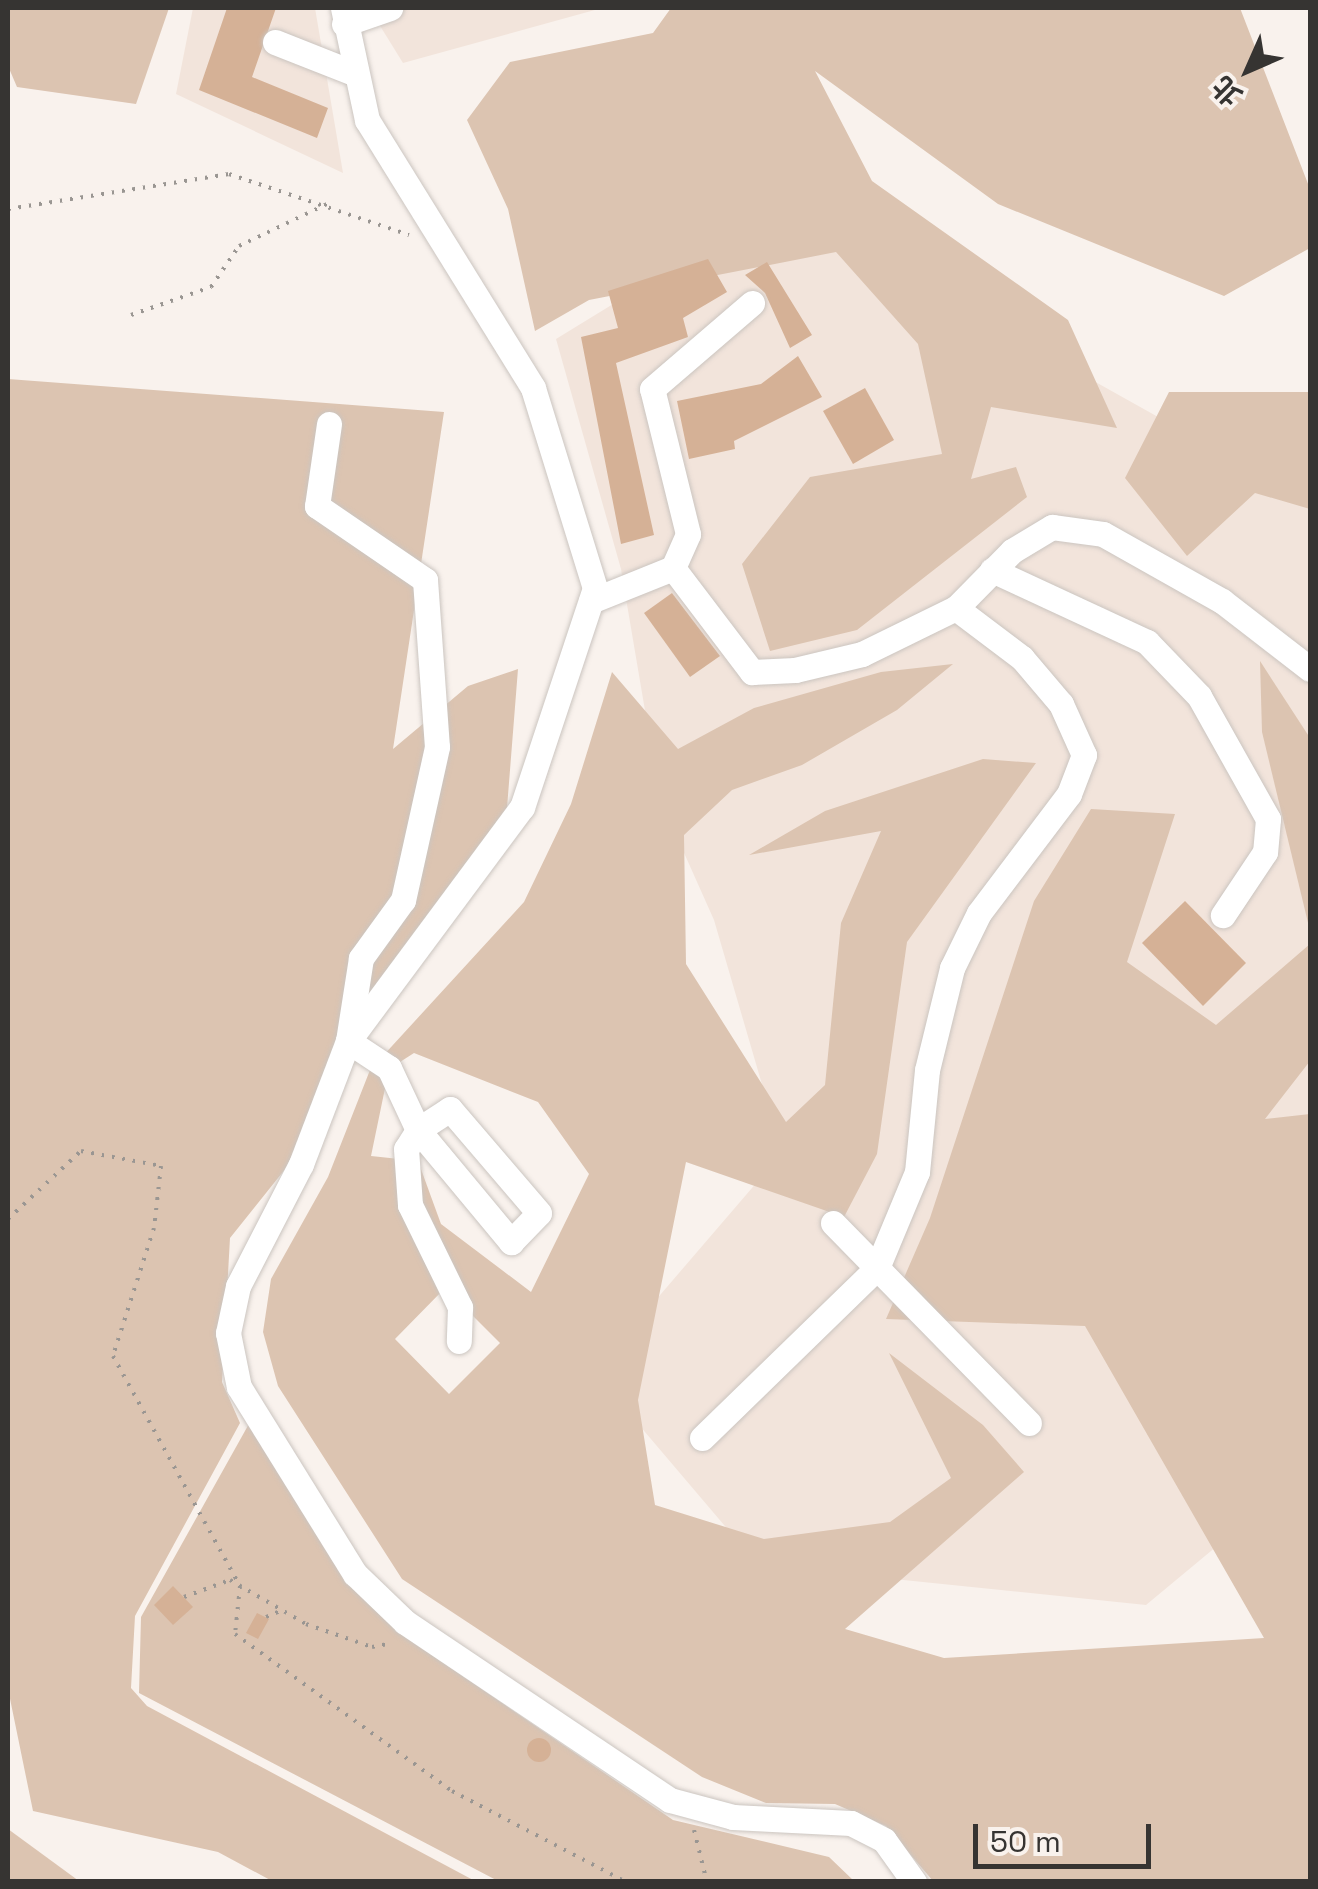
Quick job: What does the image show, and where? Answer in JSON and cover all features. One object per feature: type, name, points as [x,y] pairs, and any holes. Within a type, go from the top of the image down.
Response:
[{"type":"street","points":[[390,8],[344,16],[352,72],[400,183],[450,250],[534,388],[590,570],[591,601],[522,807],[354,1033],[301,1164],[238,1286],[228,1334],[239,1387],[374,1597],[690,1806],[850,1823],[884,1840],[914,1882]]},
{"type":"street","points":[[275,42],[352,72]]},
{"type":"street","points":[[591,601],[673,568],[688,534],[652,389],[752,303]]},
{"type":"street","points":[[329,424],[317,506],[425,580],[437,747],[403,900],[361,958],[354,1033],[388,1068],[418,1130],[511,1242],[538,1213],[450,1109],[418,1130],[406,1149],[410,1205],[460,1307],[459,1341]]},
{"type":"street","points":[[673,568],[752,672],[862,654],[956,608],[992,570],[1052,527],[1103,534],[1222,601],[1310,670]]},
{"type":"street","points":[[992,570],[1147,642],[1198,696],[1268,819],[1265,852],[1222,914]]},
{"type":"street","points":[[702,1438],[877,1268],[917,1172],[927,1070],[952,968],[979,913],[1070,794],[1084,755],[1062,704],[1022,658],[956,608]]},
{"type":"street","points":[[834,1224],[1029,1423]]},
{"type":"path","points":[[8,209],[229,174],[327,204],[450,250]]},
{"type":"path","points":[[131,315],[211,288],[239,246],[327,204]]},
{"type":"path","points":[[8,1219],[81,1151],[161,1166],[154,1228],[114,1356],[240,1586],[235,1634],[452,1791],[626,1882]]},
{"type":"path","points":[[184,1597],[220,1580],[372,1646],[406,1638]]},
{"type":"path","points":[[266,1618],[282,1610]]},
{"type":"path","points":[[690,1806],[707,1882]]},
{"type":"shaded area","points":[[8,8],[169,8],[136,104],[17,87],[8,66]]},
{"type":"shaded area","points":[[193,8],[315,8],[343,173],[176,94]]},
{"type":"shaded area","points":[[369,8],[602,8],[403,63]]},
{"type":"shaded area","points":[[671,8],[1240,8],[1310,189],[1310,248],[1224,296],[998,204],[815,71],[872,181],[1068,320],[1117,428],[991,407],[971,479],[1016,467],[1027,497],[857,630],[770,651],[742,564],[810,477],[942,454],[918,344],[836,252],[589,300],[535,331],[508,209],[467,120],[510,62],[653,33]]},
{"type":"shaded area","points":[[760,214],[879,261],[1310,502],[1310,1195],[1276,1497],[1146,1605],[758,1565],[594,1372],[782,1153],[714,920],[660,799],[621,569],[556,339]]},
{"type":"shaded area","points":[[8,379],[444,412],[393,749],[468,686],[518,669],[507,808],[338,1038],[290,1163],[230,1238],[222,1382],[240,1423],[135,1616],[131,1688],[147,1706],[475,1881],[272,1881],[218,1852],[33,1811],[8,1689]]},
{"type":"shaded area","points":[[1169,392],[1310,392],[1310,509],[1255,493],[1187,556],[1125,478]]},
{"type":"shaded area","points":[[1260,661],[1310,738],[1310,931],[1262,732]]},
{"type":"shaded area","points":[[953,664],[897,710],[802,765],[732,790],[684,835],[686,964],[786,1122],[825,1085],[841,923],[881,831],[749,855],[825,811],[983,759],[1036,763],[907,942],[877,1154],[844,1217],[686,1162],[638,1400],[655,1505],[764,1539],[890,1522],[951,1478],[889,1353],[983,1425],[1024,1472],[845,1629],[944,1658],[1264,1638],[1085,1326],[886,1319],[930,1218],[1034,901],[1091,809],[1175,814],[1127,962],[1216,1025],[1310,944],[1310,1061],[1265,1119],[1310,1114],[1310,1881],[933,1881],[886,1826],[835,1804],[766,1803],[702,1777],[402,1579],[278,1386],[263,1332],[271,1279],[328,1177],[370,1070],[524,902],[571,804],[612,672],[678,749],[754,708],[881,672]],"holes":[[[414,1053],[538,1102],[589,1174],[531,1292],[441,1224],[418,1161],[371,1156],[389,1069]],[[445,1288],[500,1343],[449,1394],[395,1339]]]},
{"type":"shaded area","points":[[250,1422],[365,1596],[423,1649],[673,1820],[829,1857],[854,1881],[498,1881],[139,1693],[141,1617]]},
{"type":"shaded area","points":[[8,1829],[79,1881],[8,1881]]},
{"type":"building","points":[[227,8],[276,8],[252,77],[328,108],[317,138],[199,90]]},
{"type":"building","points":[[708,259],[727,292],[683,318],[688,337],[616,363],[654,535],[621,544],[581,337],[618,328],[608,291]]},
{"type":"building","points":[[767,262],[812,335],[790,348],[765,293],[745,275]]},
{"type":"building","points":[[798,356],[822,397],[734,441],[735,449],[689,459],[677,401],[761,384]]},
{"type":"building","points":[[865,388],[894,440],[853,464],[823,411]]},
{"type":"building","points":[[672,593],[720,656],[690,677],[644,613]]},
{"type":"building","points":[[1185,901],[1246,963],[1203,1006],[1142,943]]},
{"type":"building","points":[[173,1586],[193,1607],[173,1625],[154,1605]]},
{"type":"building","points":[[257,1613],[269,1619],[258,1639],[246,1633]]},
{"type":"building","points":[[539,1738],[548,1741],[548,1759],[539,1762],[530,1759],[527,1750],[530,1741]]}]
